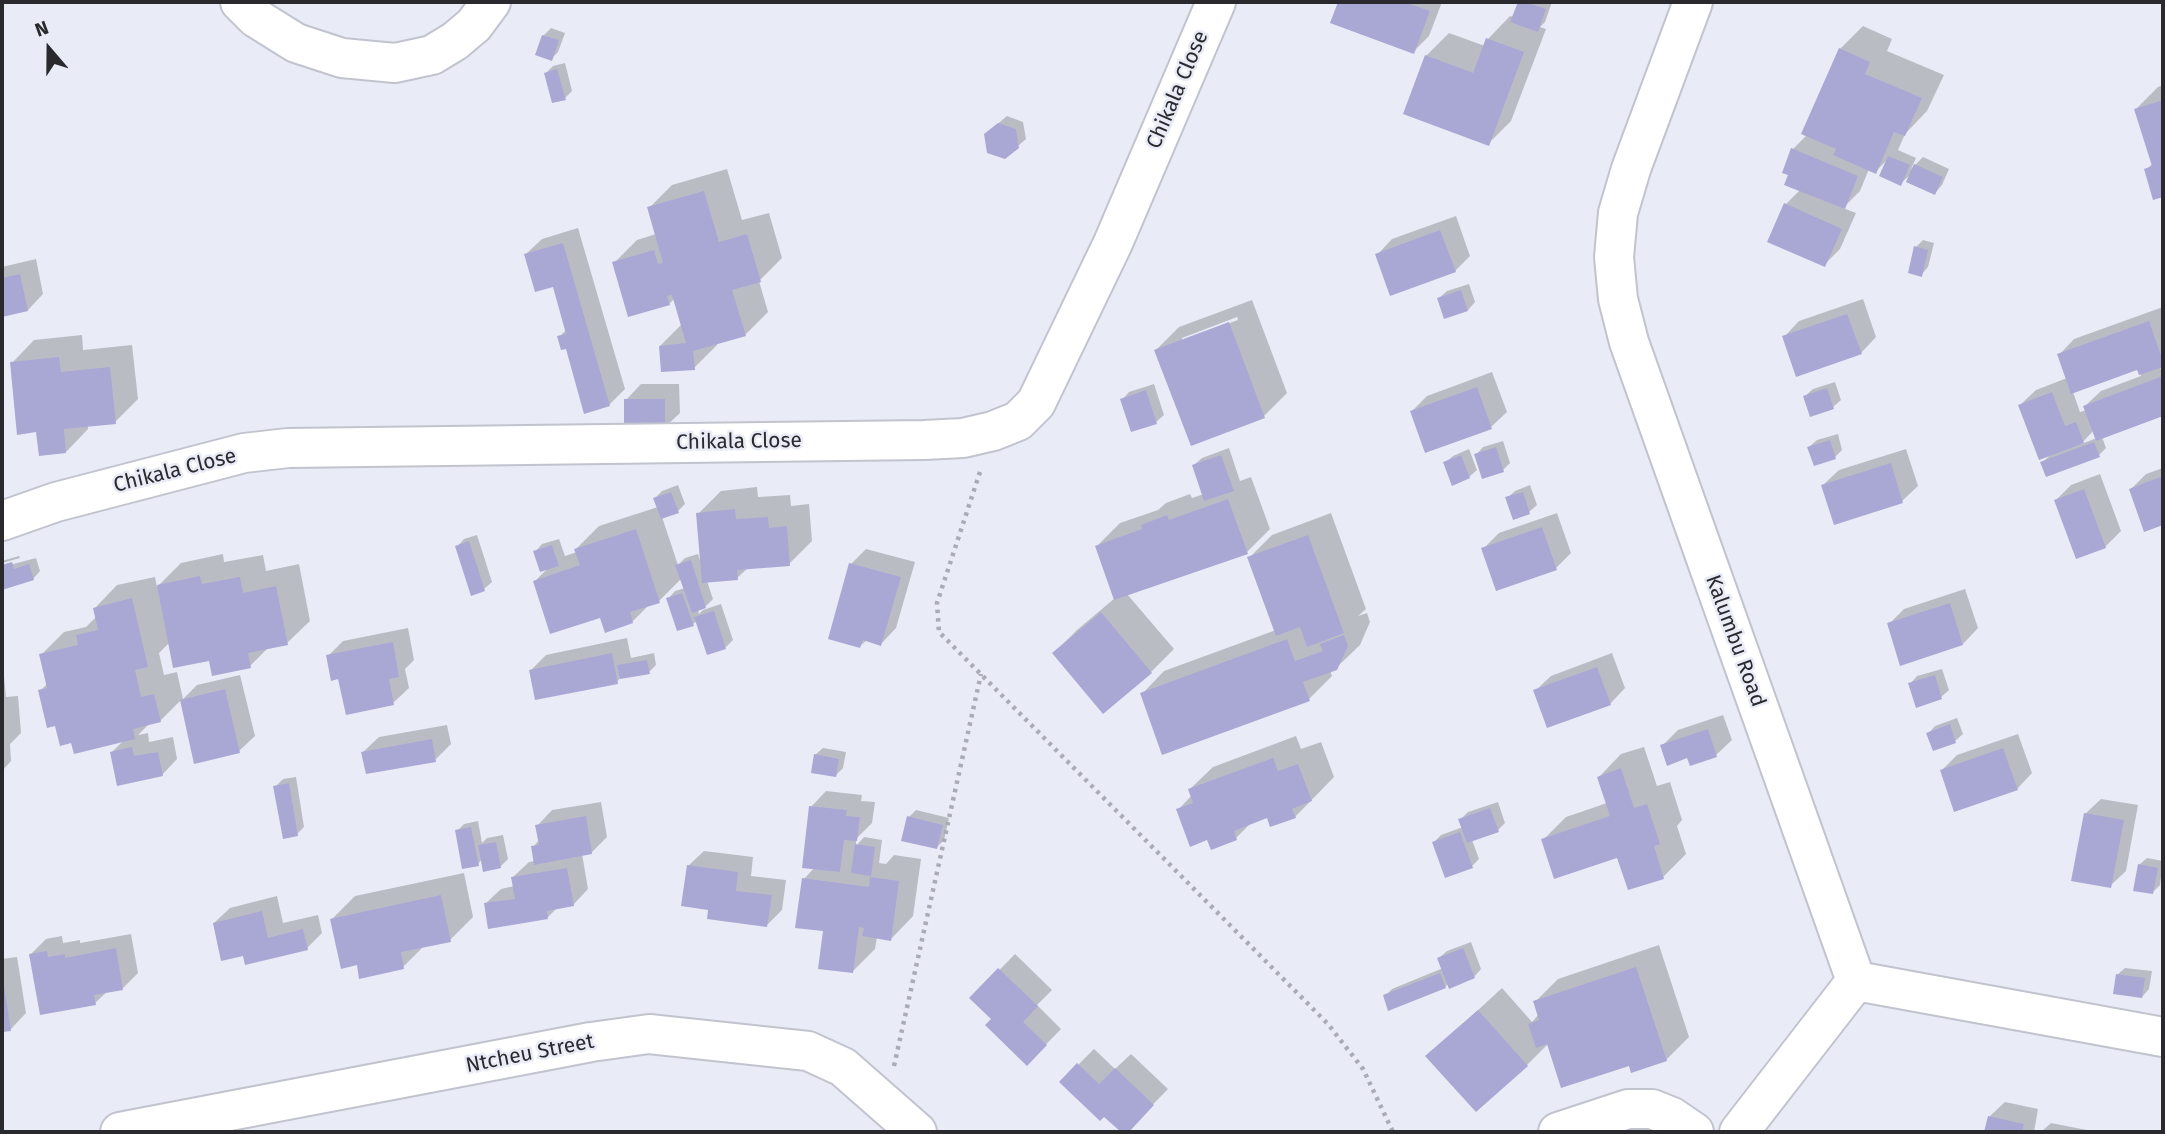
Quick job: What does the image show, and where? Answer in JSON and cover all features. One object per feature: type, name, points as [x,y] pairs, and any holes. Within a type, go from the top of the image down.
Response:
[{"type":"street","points":[[240,2],[256,18],[296,43],[342,58],[395,63],[432,55],[455,41],[474,25],[491,2]]},
{"type":"street","name":"Chikala Close","points":[[2,521],[56,502],[231,457],[289,448],[924,440],[963,438],[993,432],[1018,421],[1036,403],[1113,243],[1216,2]]},
{"type":"street","name":"Kalumbu Road","points":[[1693,2],[1631,169],[1618,213],[1614,257],[1618,299],[1629,342],[1856,981]]},
{"type":"street","points":[[1739,1132],[1856,981],[2163,1037]]},
{"type":"street","name":"Ntcheu Street","points":[[120,1132],[578,1045],[649,1034],[808,1051],[843,1067],[917,1132]]},
{"type":"street","points":[[1558,1132],[1628,1109],[1652,1109],[1672,1117],[1693,1132]]},
{"type":"path","points":[[993,432],[937,603],[939,632],[1328,1024],[1363,1069],[1393,1132]]},
{"type":"path","points":[[885,1104],[981,674]]},
{"type":"building","points":[[1338,2],[1404,2],[1430,11],[1414,54],[1330,23]]},
{"type":"building","points":[[1518,2],[1546,9],[1538,32],[1510,22]]},
{"type":"building","points":[[542,35],[559,40],[552,61],[535,55]]},
{"type":"building","points":[[1486,38],[1524,52],[1489,146],[1403,114],[1425,55],[1473,73]]},
{"type":"building","points":[[1839,48],[1870,62],[1865,74],[1922,98],[1905,136],[1894,132],[1876,174],[1833,155],[1836,149],[1801,134]]},
{"type":"building","points":[[557,69],[566,100],[552,103],[544,73]]},
{"type":"building","points":[[2163,100],[2163,197],[2153,200],[2144,169],[2152,166],[2134,109]]},
{"type":"building","points":[[998,123],[1016,129],[1019,148],[1005,159],[987,153],[984,134]]},
{"type":"building","points":[[1791,148],[1858,176],[1845,209],[1784,185],[1788,175],[1782,173]]},
{"type":"building","points":[[1888,156],[1910,165],[1901,186],[1879,176]]},
{"type":"building","points":[[1914,164],[1943,177],[1935,195],[1906,182]]},
{"type":"building","points":[[704,191],[719,242],[747,234],[761,282],[732,290],[746,336],[693,351],[695,370],[661,372],[659,346],[686,343],[672,295],[667,296],[670,305],[628,317],[612,262],[654,250],[658,264],[663,263],[647,207]]},
{"type":"building","points":[[1784,203],[1842,229],[1825,267],[1767,242]]},
{"type":"building","points":[[1440,230],[1456,272],[1390,296],[1375,254]]},
{"type":"building","points":[[563,243],[610,406],[584,414],[566,349],[561,350],[557,336],[566,334],[553,287],[535,292],[524,254]]},
{"type":"building","points":[[1914,246],[1928,250],[1922,277],[1908,273]]},
{"type":"building","points":[[20,274],[28,311],[2,317],[2,278]]},
{"type":"building","points":[[1461,290],[1468,311],[1444,319],[1437,298]]},
{"type":"building","points":[[1847,314],[1862,354],[1796,377],[1782,336]]},
{"type":"building","points":[[2149,321],[2163,367],[2139,375],[2137,370],[2071,394],[2057,354]]},
{"type":"building","points":[[1229,322],[1265,418],[1191,446],[1154,350]]},
{"type":"building","points":[[59,357],[61,372],[110,367],[116,424],[64,429],[66,453],[39,456],[36,432],[17,435],[10,362]]},
{"type":"building","points":[[2163,376],[2163,416],[2096,441],[2083,406]]},
{"type":"building","points":[[1477,387],[1492,429],[1425,453],[1410,411]]},
{"type":"building","points":[[1827,388],[1834,409],[1810,417],[1803,396]]},
{"type":"building","points":[[1146,390],[1157,424],[1131,432],[1120,399]]},
{"type":"building","points":[[2052,392],[2065,426],[2076,422],[2084,443],[2039,460],[2018,405]]},
{"type":"building","points":[[624,399],[665,399],[665,430],[624,431]]},
{"type":"building","points":[[1830,440],[1836,459],[1814,466],[1807,447]]},
{"type":"building","points":[[2094,442],[2100,457],[2046,477],[2040,462]]},
{"type":"building","points":[[1496,447],[1504,472],[1482,479],[1474,454]]},
{"type":"building","points":[[1221,455],[1234,491],[1204,501],[1192,465]]},
{"type":"building","points":[[1461,455],[1470,478],[1452,486],[1443,462]]},
{"type":"building","points":[[1891,463],[1903,503],[1834,525],[1821,485]]},
{"type":"building","points":[[2163,476],[2163,525],[2144,532],[2129,489]]},
{"type":"building","points":[[2084,489],[2106,548],[2076,559],[2054,500]]},
{"type":"building","points":[[671,492],[679,513],[661,519],[653,498]]},
{"type":"building","points":[[1523,492],[1530,514],[1513,520],[1505,497]]},
{"type":"building","points":[[1228,499],[1248,554],[1114,600],[1095,546],[1142,529],[1141,525],[1167,515],[1169,520]]},
{"type":"building","points":[[735,509],[736,519],[768,517],[769,528],[787,526],[790,566],[737,570],[738,580],[702,583],[696,513]]},
{"type":"building","points":[[1542,527],[1557,570],[1496,591],[1481,548]]},
{"type":"building","points":[[636,529],[660,603],[630,612],[633,623],[605,633],[600,618],[550,634],[533,581],[580,565],[574,549]]},
{"type":"building","points":[[1308,535],[1344,633],[1307,647],[1300,627],[1276,636],[1247,557]]},
{"type":"building","points":[[469,541],[485,591],[471,596],[455,546]]},
{"type":"building","points":[[552,545],[559,566],[540,572],[533,551]]},
{"type":"building","points":[[691,560],[706,608],[692,613],[675,565]]},
{"type":"building","points":[[12,562],[14,569],[29,564],[34,580],[2,590],[2,565]]},
{"type":"building","points":[[849,563],[901,577],[881,646],[863,640],[860,648],[828,639]]},
{"type":"building","points":[[200,576],[202,584],[240,577],[243,593],[276,586],[288,645],[248,653],[251,668],[212,676],[209,661],[173,668],[157,585]]},
{"type":"building","points":[[682,593],[694,626],[677,631],[666,598]]},
{"type":"building","points":[[132,598],[148,667],[135,670],[141,697],[154,694],[161,722],[133,729],[135,739],[74,754],[71,743],[60,746],[55,726],[47,728],[38,690],[47,688],[39,654],[78,645],[76,635],[98,630],[93,608]]},
{"type":"building","points":[[1950,603],[1963,645],[1900,666],[1887,623]]},
{"type":"building","points":[[714,611],[726,649],[707,655],[694,617]]},
{"type":"building","points":[[1101,612],[1152,673],[1103,714],[1052,653]]},
{"type":"building","points":[[1344,635],[1348,646],[1337,670],[1303,682],[1310,701],[1162,755],[1140,693],[1287,639],[1295,661],[1323,651],[1320,644]]},
{"type":"building","points":[[393,642],[399,677],[389,679],[394,705],[346,715],[338,679],[331,681],[326,655]]},
{"type":"building","points":[[612,653],[618,684],[535,700],[529,670]]},
{"type":"building","points":[[647,660],[650,674],[620,679],[617,665]]},
{"type":"building","points":[[1597,667],[1611,705],[1547,728],[1533,690]]},
{"type":"building","points":[[1935,675],[1942,699],[1916,708],[1908,683]]},
{"type":"building","points":[[225,689],[240,753],[194,764],[180,700]]},
{"type":"building","points":[[1950,724],[1956,743],[1933,751],[1926,733]]},
{"type":"building","points":[[1708,729],[1717,757],[1690,766],[1687,758],[1667,766],[1660,745]]},
{"type":"building","points":[[432,739],[436,762],[366,774],[361,752]]},
{"type":"building","points":[[132,747],[134,756],[158,752],[163,776],[117,786],[110,752]]},
{"type":"building","points":[[2003,748],[2018,790],[1954,812],[1940,770]]},
{"type":"building","points":[[814,754],[839,759],[836,777],[811,773]]},
{"type":"building","points":[[1273,758],[1278,771],[1298,764],[1312,801],[1292,809],[1296,818],[1270,827],[1267,818],[1234,831],[1237,840],[1211,850],[1207,840],[1190,847],[1176,809],[1193,803],[1188,789]]},
{"type":"building","points":[[1621,768],[1634,808],[1647,804],[1660,844],[1654,846],[1664,879],[1628,890],[1617,858],[1554,879],[1541,839],[1610,816],[1597,777]]},
{"type":"building","points":[[289,783],[298,836],[283,839],[273,786]]},
{"type":"building","points":[[809,806],[847,810],[846,816],[860,817],[857,841],[844,840],[840,872],[802,868]]},
{"type":"building","points":[[1490,808],[1499,832],[1467,843],[1458,819]]},
{"type":"building","points":[[2084,813],[2124,820],[2111,888],[2071,881]]},
{"type":"building","points":[[586,816],[592,854],[534,865],[531,846],[539,845],[535,825]]},
{"type":"building","points":[[907,816],[943,825],[937,849],[901,841]]},
{"type":"building","points":[[471,827],[479,866],[462,869],[455,830]]},
{"type":"building","points":[[1460,832],[1473,868],[1445,878],[1432,842]]},
{"type":"building","points":[[496,842],[501,868],[483,872],[478,845]]},
{"type":"building","points":[[855,844],[875,847],[871,876],[851,873]]},
{"type":"building","points":[[2138,864],[2158,868],[2153,894],[2133,891]]},
{"type":"building","points":[[687,865],[738,872],[736,891],[772,895],[767,927],[707,919],[708,910],[681,906]]},
{"type":"building","points":[[567,868],[574,906],[547,911],[548,919],[488,929],[484,903],[515,899],[511,877]]},
{"type":"building","points":[[870,877],[899,881],[891,941],[862,936],[864,928],[859,927],[853,973],[818,969],[823,931],[795,928],[802,878],[869,887]]},
{"type":"building","points":[[441,895],[451,942],[401,952],[404,969],[359,979],[357,965],[341,969],[330,919]]},
{"type":"building","points":[[262,911],[268,938],[303,929],[308,950],[245,965],[243,956],[221,961],[213,923]]},
{"type":"building","points":[[116,948],[123,990],[94,995],[96,1005],[40,1015],[29,954],[47,951],[48,957],[65,954],[65,958]]},
{"type":"building","points":[[1463,948],[1475,978],[1449,989],[1437,958]]},
{"type":"building","points":[[1636,967],[1667,1061],[1631,1073],[1629,1066],[1561,1088],[1547,1044],[1536,1048],[1528,1024],[1539,1020],[1533,1001]]},
{"type":"building","points":[[998,968],[1038,1006],[1023,1022],[1047,1045],[1027,1066],[985,1025],[991,1019],[969,998]]},
{"type":"building","points":[[1440,973],[1446,988],[1388,1011],[1383,995]]},
{"type":"building","points":[[2116,974],[2145,978],[2142,998],[2113,994]]},
{"type":"building","points":[[2,980],[11,1031],[2,1032]]},
{"type":"building","points":[[1478,1010],[1528,1066],[1476,1112],[1425,1056]]},
{"type":"building","points":[[1077,1063],[1099,1084],[1115,1068],[1154,1105],[1129,1132],[1121,1132],[1104,1117],[1100,1121],[1059,1082]]},
{"type":"building","points":[[1988,1116],[2024,1124],[2022,1132],[1984,1132]]}]
